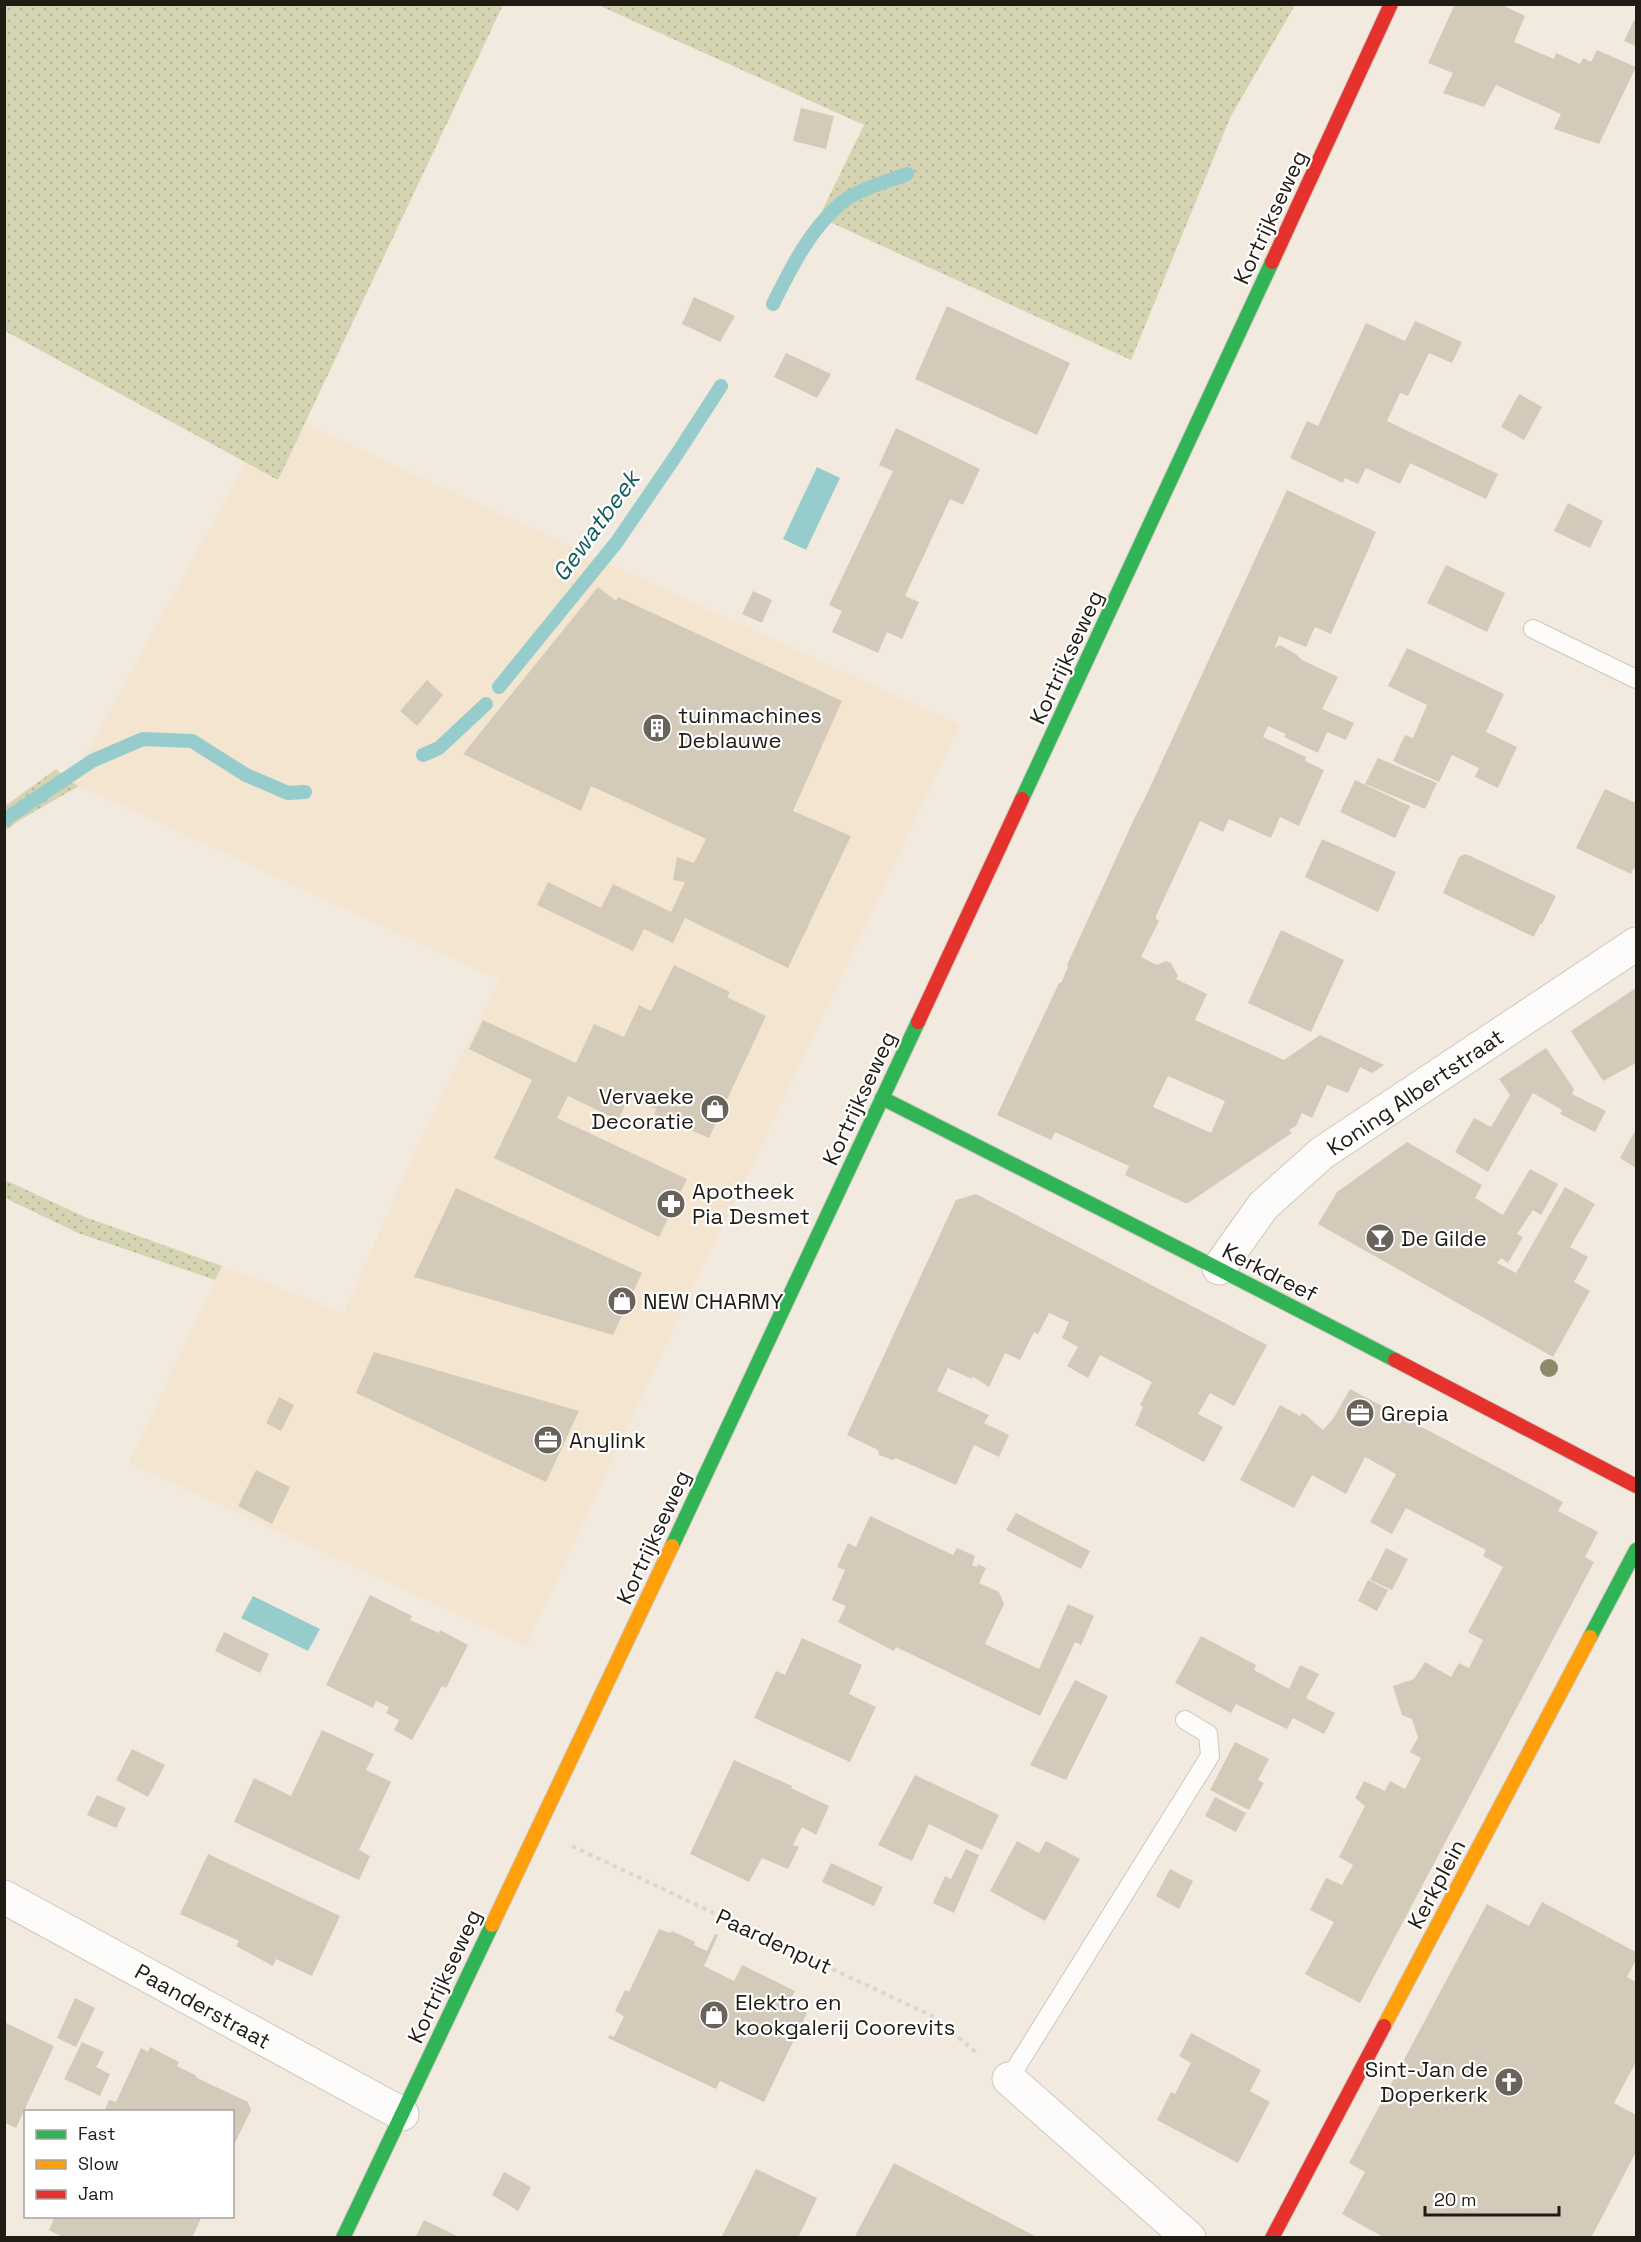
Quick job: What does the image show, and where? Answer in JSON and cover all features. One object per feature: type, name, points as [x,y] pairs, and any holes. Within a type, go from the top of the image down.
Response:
[{"type":"main road","name":"Kortrijkseweg","points":[[343,2238],[1112,609],[1391,4]]},
{"type":"main road","name":"Kerkdreef","points":[[882,1098],[1219,1268],[1636,1486]]},
{"type":"main road","name":"Kerkplein","points":[[1272,2238],[1636,1550]]},
{"type":"street","name":"Koning Albertstraat","points":[[1219,1268],[1263,1206],[1322,1153],[1636,944]]},
{"type":"street","name":"Paanderstraat","points":[[4,1897],[402,2114]]},
{"type":"street","points":[[1009,2079],[1189,2238]]},
{"type":"lane","points":[[1533,629],[1636,679]]},
{"type":"lane","points":[[1009,2079],[1210,1756],[1208,1734],[1185,1720]]},
{"type":"path","name":"Paardenput","points":[[538,1829],[934,2017],[1009,2079]]},
{"type":"shaded area","points":[[305,424],[960,725],[698,1276],[526,1646],[129,1463],[222,1266],[344,1313],[417,1147],[499,980],[71,782],[246,462],[278,479]]},
{"type":"green space","points":[[4,5],[503,5],[278,480],[5,331]]},
{"type":"green space","points":[[598,5],[1295,5],[1230,118],[1131,360],[819,217],[864,125]]},
{"type":"green space","points":[[56,769],[79,786],[5,831],[5,806]]},
{"type":"green space","points":[[5,1180],[85,1217],[222,1266],[215,1280],[78,1233],[5,1198]]},
{"type":"water","points":[[817,467],[840,478],[806,550],[783,539]]},
{"type":"water","points":[[253,1596],[320,1629],[308,1651],[241,1618]]},
{"type":"building","points":[[1455,4],[1500,4],[1525,16],[1514,42],[1554,59],[1556,53],[1580,64],[1583,58],[1591,62],[1597,50],[1636,67],[1599,144],[1554,129],[1561,114],[1496,85],[1484,107],[1443,93],[1453,73],[1428,63]]},
{"type":"building","points":[[1634,20],[1636,21],[1636,46],[1624,41]]},
{"type":"building","points":[[801,108],[834,116],[826,149],[793,141]]},
{"type":"building","points":[[694,297],[735,316],[720,342],[682,324]]},
{"type":"building","points":[[947,306],[1070,363],[1037,435],[915,379]]},
{"type":"building","points":[[1415,321],[1462,342],[1452,363],[1429,353],[1408,396],[1400,393],[1387,421],[1498,474],[1486,499],[1410,463],[1400,484],[1366,468],[1358,484],[1345,478],[1343,483],[1290,458],[1307,421],[1318,426],[1366,323],[1405,341]]},
{"type":"building","points":[[786,353],[831,374],[817,398],[774,377]]},
{"type":"building","points":[[1519,394],[1542,407],[1524,440],[1501,427]]},
{"type":"building","points":[[896,428],[980,469],[963,505],[950,499],[905,596],[919,602],[902,639],[887,632],[878,653],[832,632],[842,611],[829,605],[893,471],[879,465]]},
{"type":"building","points":[[1287,490],[1376,532],[1331,634],[1315,627],[1306,647],[1279,636],[1275,648],[1280,645],[1302,660],[1338,677],[1322,709],[1354,723],[1346,740],[1327,732],[1318,753],[1284,737],[1286,734],[1268,726],[1263,737],[1306,757],[1305,761],[1324,770],[1299,826],[1280,817],[1271,838],[1229,819],[1223,832],[1200,821],[1156,916],[1159,921],[1141,957],[1157,965],[1166,961],[1171,963],[1178,976],[1176,979],[1207,994],[1195,1020],[1284,1060],[1320,1035],[1384,1065],[1372,1073],[1360,1067],[1348,1093],[1327,1085],[1312,1118],[1302,1113],[1296,1126],[1289,1130],[1292,1133],[1188,1203],[1125,1175],[1129,1166],[1055,1132],[1051,1140],[997,1115],[1061,983],[1067,965]],"holes":[[[1168,1076],[1225,1101],[1211,1133],[1153,1107]]]},
{"type":"building","points":[[1568,503],[1603,521],[1590,548],[1554,531]]},
{"type":"building","points":[[1446,565],[1505,593],[1487,632],[1427,603]]},
{"type":"building","name":"tuinmachines Deblauwe","points":[[598,587],[616,601],[618,597],[842,701],[793,811],[851,836],[788,968],[685,918],[673,943],[644,929],[633,951],[537,905],[548,882],[601,908],[613,884],[671,912],[685,882],[673,880],[677,857],[694,863],[706,839],[591,786],[581,811],[463,754]]},
{"type":"building","points":[[753,591],[772,600],[762,623],[742,614]]},
{"type":"building","points":[[1407,648],[1504,694],[1486,732],[1517,747],[1498,788],[1475,777],[1479,768],[1452,755],[1439,782],[1393,761],[1405,735],[1413,738],[1427,705],[1388,686]]},
{"type":"building","points":[[427,680],[443,695],[417,726],[400,711]]},
{"type":"building","points":[[1378,758],[1437,783],[1425,809],[1365,784]]},
{"type":"building","points":[[1355,780],[1410,806],[1395,838],[1340,812]]},
{"type":"building","points":[[1605,789],[1636,803],[1636,868],[1631,874],[1576,848]]},
{"type":"building","points":[[1322,839],[1396,872],[1378,912],[1305,877]]},
{"type":"building","points":[[1466,854],[1556,896],[1534,937],[1443,893],[1459,857]]},
{"type":"building","points":[[1281,930],[1344,960],[1311,1032],[1248,1003]]},
{"type":"building","points":[[674,965],[730,992],[727,997],[766,1016],[709,1138],[654,1114],[656,1109],[629,1097],[618,1120],[568,1096],[557,1118],[687,1179],[659,1237],[494,1158],[532,1080],[469,1049],[483,1020],[576,1063],[594,1024],[624,1037],[639,1005],[651,1011]]},
{"type":"building","points":[[1636,988],[1636,1063],[1603,1081],[1571,1031]]},
{"type":"building","points":[[1546,1048],[1574,1089],[1572,1094],[1606,1111],[1595,1132],[1560,1114],[1562,1110],[1533,1093],[1488,1172],[1455,1152],[1474,1118],[1491,1127],[1510,1095],[1499,1079]]},
{"type":"building","points":[[1636,1129],[1636,1168],[1620,1158]]},
{"type":"building","points":[[1407,1142],[1482,1185],[1475,1198],[1503,1215],[1530,1169],[1558,1184],[1541,1215],[1533,1210],[1517,1234],[1523,1237],[1508,1263],[1501,1258],[1497,1263],[1516,1273],[1565,1187],[1595,1204],[1570,1247],[1588,1257],[1574,1282],[1590,1291],[1553,1357],[1318,1224],[1337,1192]]},
{"type":"building","points":[[456,1188],[642,1273],[613,1335],[414,1277]]},
{"type":"building","points":[[976,1194],[1267,1345],[1234,1406],[1210,1393],[1198,1414],[1223,1427],[1204,1462],[1135,1425],[1143,1407],[1140,1405],[1152,1382],[1100,1355],[1088,1378],[1067,1366],[1078,1347],[1062,1338],[1069,1322],[1049,1313],[1038,1334],[1034,1332],[1020,1360],[1005,1353],[989,1387],[972,1376],[972,1379],[948,1368],[937,1391],[989,1415],[984,1423],[1009,1435],[999,1457],[974,1445],[956,1485],[896,1458],[892,1460],[879,1455],[878,1450],[847,1435],[956,1200]]},
{"type":"building","points":[[374,1352],[579,1411],[546,1482],[356,1393]]},
{"type":"building","points":[[1350,1389],[1563,1502],[1558,1511],[1598,1532],[1585,1557],[1594,1562],[1360,2003],[1305,1974],[1334,1922],[1310,1910],[1326,1878],[1342,1885],[1353,1865],[1339,1857],[1365,1806],[1355,1798],[1364,1781],[1385,1791],[1390,1781],[1405,1789],[1421,1758],[1410,1752],[1418,1738],[1412,1719],[1402,1715],[1393,1686],[1414,1679],[1425,1662],[1451,1677],[1459,1663],[1469,1668],[1483,1640],[1468,1632],[1503,1567],[1483,1556],[1486,1550],[1406,1508],[1392,1534],[1370,1522],[1396,1474],[1365,1457],[1346,1494],[1312,1475],[1294,1508],[1240,1480],[1280,1405],[1300,1416],[1302,1413],[1323,1430],[1333,1419]]},
{"type":"building","points":[[279,1397],[294,1405],[281,1431],[266,1423]]},
{"type":"building","points":[[256,1470],[290,1487],[272,1524],[238,1506]]},
{"type":"building","points":[[1016,1513],[1090,1551],[1081,1569],[1006,1530]]},
{"type":"building","points":[[870,1516],[953,1555],[957,1548],[975,1556],[972,1565],[977,1567],[978,1564],[986,1568],[979,1583],[999,1592],[1004,1604],[985,1644],[1039,1669],[1068,1604],[1094,1616],[1081,1645],[1075,1642],[1040,1716],[896,1647],[894,1651],[838,1622],[846,1606],[832,1600],[845,1570],[837,1567],[848,1543],[856,1547]]},
{"type":"building","points":[[1386,1548],[1408,1559],[1392,1590],[1370,1580]]},
{"type":"building","points":[[1368,1580],[1388,1590],[1377,1611],[1358,1601]]},
{"type":"building","points":[[370,1595],[412,1616],[410,1620],[439,1633],[440,1630],[468,1645],[446,1688],[442,1686],[412,1740],[394,1730],[399,1720],[386,1713],[389,1707],[376,1701],[373,1708],[326,1685]]},
{"type":"building","points":[[224,1632],[269,1654],[260,1673],[215,1651]]},
{"type":"building","points":[[1201,1636],[1256,1665],[1254,1670],[1289,1689],[1300,1665],[1319,1674],[1306,1698],[1335,1713],[1324,1734],[1293,1718],[1287,1729],[1236,1704],[1231,1713],[1175,1683]]},
{"type":"building","points":[[802,1638],[862,1665],[849,1694],[876,1707],[850,1762],[754,1718],[776,1671],[785,1675]]},
{"type":"building","points":[[1075,1680],[1108,1696],[1066,1780],[1030,1765]]},
{"type":"building","points":[[322,1730],[374,1754],[366,1770],[391,1782],[359,1850],[370,1856],[359,1880],[234,1822],[254,1778],[291,1796]]},
{"type":"building","points":[[1235,1742],[1269,1759],[1258,1780],[1264,1783],[1249,1810],[1210,1790]]},
{"type":"building","points":[[132,1749],[165,1765],[148,1797],[116,1780]]},
{"type":"building","points":[[734,1760],[792,1786],[791,1788],[829,1806],[816,1835],[802,1827],[793,1845],[799,1847],[788,1869],[762,1858],[749,1882],[690,1854]]},
{"type":"building","points":[[915,1775],[999,1815],[982,1850],[929,1824],[912,1861],[878,1845]]},
{"type":"building","points":[[97,1795],[126,1808],[116,1828],[87,1815]]},
{"type":"building","points":[[1215,1797],[1246,1813],[1236,1832],[1205,1816]]},
{"type":"building","points":[[1017,1841],[1039,1853],[1046,1841],[1080,1859],[1045,1921],[990,1891]]},
{"type":"building","points":[[966,1849],[979,1855],[954,1913],[933,1903],[945,1876],[951,1879]]},
{"type":"building","points":[[208,1854],[340,1916],[312,1976],[276,1959],[273,1966],[236,1946],[239,1941],[180,1914]]},
{"type":"building","points":[[831,1863],[883,1887],[874,1906],[822,1882]]},
{"type":"building","points":[[1170,1869],[1193,1881],[1179,1909],[1156,1896]]},
{"type":"building","name":"Sint-Jan de Doperkerk","points":[[1542,1902],[1636,1952],[1636,1960],[1627,1977],[1636,1982],[1636,2062],[1614,2103],[1636,2115],[1636,2152],[1591,2238],[1385,2238],[1342,2214],[1365,2172],[1349,2163],[1487,1904],[1529,1926]]},
{"type":"building","name":"Elektro en kookgalerij Coorevits","points":[[659,1929],[670,1933],[672,1931],[695,1942],[694,1945],[707,1951],[715,1934],[718,1935],[704,1966],[734,1981],[742,1965],[795,1991],[788,2004],[807,2013],[764,2102],[720,2081],[716,2089],[608,2038],[610,2035],[614,2037],[624,2016],[615,2011],[625,1990],[629,1992]]},
{"type":"building","points":[[75,1998],[95,2008],[76,2047],[57,2038]]},
{"type":"building","points":[[4,2022],[54,2046],[16,2128],[4,2122]]},
{"type":"building","points":[[1191,2033],[1261,2070],[1250,2091],[1270,2102],[1238,2163],[1157,2120],[1171,2092],[1175,2094],[1191,2063],[1179,2056]]},
{"type":"building","points":[[82,2042],[104,2052],[96,2067],[110,2074],[100,2096],[64,2079]]},
{"type":"building","points":[[150,2047],[179,2062],[177,2066],[197,2078],[248,2102],[251,2110],[234,2145],[234,2110],[105,2110],[109,2100],[116,2102],[141,2048],[148,2052]]},
{"type":"building","points":[[894,2163],[1035,2236],[857,2238],[855,2236]]},
{"type":"building","points":[[756,2169],[817,2198],[798,2238],[721,2238]]},
{"type":"building","points":[[504,2172],[531,2187],[518,2211],[492,2195]]},
{"type":"building","points":[[54,2218],[201,2218],[192,2238],[64,2238],[49,2230]]},
{"type":"building","points":[[424,2220],[461,2238],[415,2238]]},
{"type":"waterway","name":"Gewatbeek","points":[[773,304],[810,238],[840,204],[872,186],[907,174]]},
{"type":"waterway","name":"Gewatbeek","points":[[499,687],[616,543],[721,386]]},
{"type":"waterway","name":"Gewatbeek","points":[[423,755],[439,748],[486,704]]},
{"type":"waterway","name":"Gewatbeek","points":[[4,820],[92,761],[143,739],[192,741],[246,775],[288,793],[305,792]]},
{"type":"traffic: fast","points":[[1022,799],[1272,262]]},
{"type":"traffic: fast","points":[[672,1546],[918,1022]]},
{"type":"traffic: fast","points":[[882,1098],[1395,1360]]},
{"type":"traffic: fast","points":[[1590,1637],[1636,1550]]},
{"type":"traffic: fast","points":[[343,2238],[492,1925]]},
{"type":"traffic: slow","points":[[492,1925],[672,1546]]},
{"type":"traffic: slow","points":[[1384,2026],[1590,1637]]},
{"type":"traffic: jam","points":[[1272,262],[1391,4]]},
{"type":"traffic: jam","points":[[918,1022],[1022,799]]},
{"type":"traffic: jam","points":[[1395,1360],[1636,1486]]},
{"type":"traffic: jam","points":[[1272,2238],[1384,2026]]},
{"type":"place","name":"tuinmachines Deblauwe","points":[[657,728]]},
{"type":"place","name":"Vervaeke Decoratie","points":[[715,1109]]},
{"type":"place","name":"Apotheek Pia Desmet","points":[[671,1204]]},
{"type":"place","name":"De Gilde","points":[[1380,1238]]},
{"type":"place","name":"NEW CHARMY","points":[[622,1301]]},
{"type":"place","name":"Grepia","points":[[1360,1413]]},
{"type":"place","name":"Anylink","points":[[548,1440]]},
{"type":"place","name":"Elektro en kookgalerij Coorevits","points":[[714,2015]]},
{"type":"place","name":"Sint-Jan de Doperkerk","points":[[1509,2082]]}]
